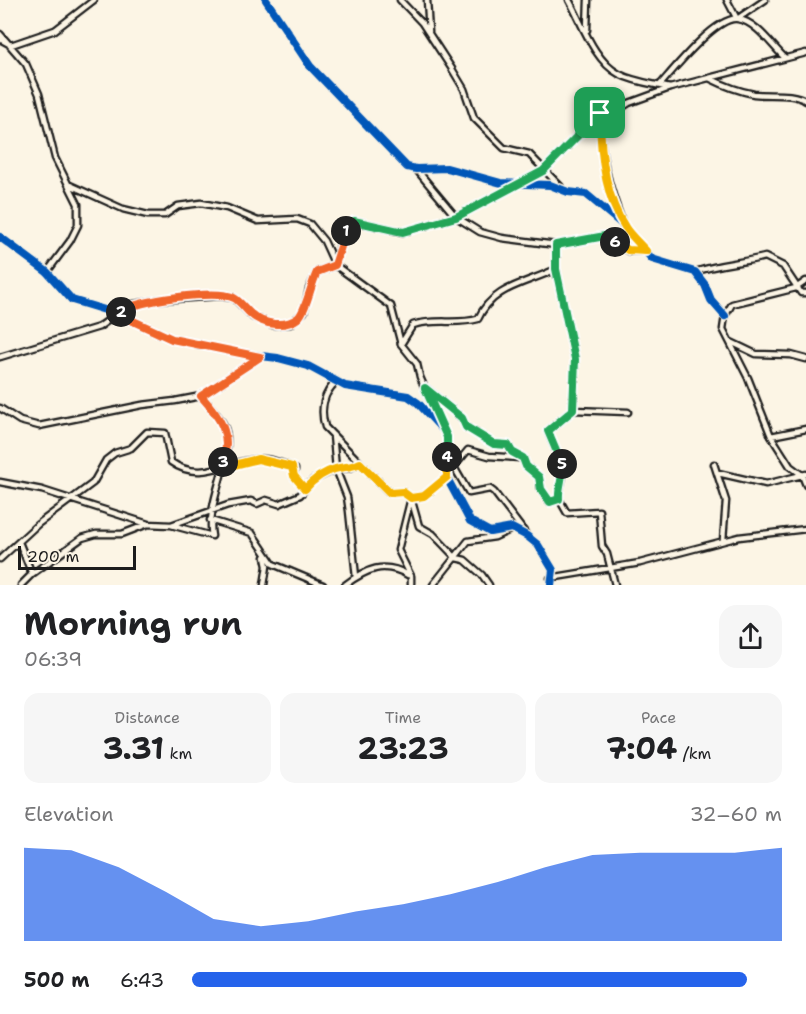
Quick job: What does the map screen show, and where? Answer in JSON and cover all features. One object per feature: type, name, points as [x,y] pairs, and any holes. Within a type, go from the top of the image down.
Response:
[{"type":"street","points":[[0,39],[11,45],[55,30],[94,0]]},
{"type":"street","points":[[266,0],[310,66],[398,160],[416,169],[456,217],[480,232],[502,238],[556,245],[605,236],[628,250],[646,251]]},
{"type":"street","points":[[400,0],[429,34],[464,89],[474,118],[504,148],[529,154],[543,171],[568,192],[586,194],[596,200],[624,226],[652,259],[695,272],[713,265],[733,266],[765,257],[783,266],[796,288],[801,293],[806,293]]},
{"type":"street","points":[[427,0],[429,34]]},
{"type":"street","points":[[569,0],[587,34],[609,66],[618,74],[670,88]]},
{"type":"street","points":[[587,34],[588,0]]},
{"type":"street","points":[[727,0],[737,18],[759,31],[785,58]]},
{"type":"street","points":[[660,85],[696,44],[730,20],[765,0]]},
{"type":"street","points":[[0,34],[26,64],[39,94],[56,158],[78,204],[78,225],[70,241],[47,272]]},
{"type":"street","points":[[335,265],[343,235],[354,221],[403,232],[456,217],[543,171],[600,113],[618,110],[629,103],[670,88],[806,53]]},
{"type":"street","points":[[709,78],[724,86],[753,94],[799,97],[806,101]]},
{"type":"street","points":[[600,113],[604,166],[609,187],[624,226]]},
{"type":"street","points":[[416,169],[447,168],[501,183],[562,187]]},
{"type":"street","points":[[70,185],[123,209],[148,215],[165,215],[178,206],[201,203],[227,208],[258,221],[297,219],[310,224],[324,241],[335,265],[388,302],[400,344],[417,364],[447,437],[447,477],[470,521],[490,532],[512,528],[527,536]]},
{"type":"street","points":[[0,237],[47,272],[72,300],[118,314],[172,339],[260,357],[278,358],[308,366],[354,388],[408,396],[418,403],[443,430]]},
{"type":"street","points":[[556,245],[556,269],[575,359],[573,410]]},
{"type":"street","points":[[0,357],[99,327],[137,303],[220,296],[234,298],[254,317],[273,324],[290,324],[304,312],[309,288],[317,272],[335,265]]},
{"type":"street","points":[[400,344],[412,325],[429,320],[464,323],[478,319],[484,305],[501,291],[556,269]]},
{"type":"street","points":[[695,272],[711,300],[725,316]]},
{"type":"street","points":[[806,281],[796,288],[732,304],[725,316],[723,329],[748,378],[771,436],[790,466],[804,474],[806,485]]},
{"type":"street","points":[[729,342],[756,354],[791,355],[806,359]]},
{"type":"street","points":[[0,408],[20,421],[39,426],[201,396],[260,357]]},
{"type":"street","points":[[336,381],[327,392],[321,414],[325,427],[390,493],[403,492],[411,498],[419,526],[433,534],[456,558],[465,560],[483,575],[489,585]]},
{"type":"street","points":[[425,388],[462,418],[466,427],[494,444],[508,445],[512,452],[523,458],[526,466],[539,477],[541,489],[550,502],[559,499]]},
{"type":"street","points":[[0,482],[42,490],[148,524],[171,525],[212,536],[211,510],[227,450],[224,426],[201,396]]},
{"type":"street","points":[[615,585],[607,554],[602,546],[599,511],[567,513],[559,499],[558,488],[563,476],[562,465],[557,458],[548,431],[573,410],[628,412]]},
{"type":"street","points":[[771,436],[806,429]]},
{"type":"street","points":[[0,559],[93,483],[106,460],[115,453],[131,448],[147,432],[165,433],[171,462],[180,468],[199,472],[258,459],[268,460],[295,469],[294,476],[305,489]]},
{"type":"street","points":[[333,434],[336,469],[347,497],[356,577]]},
{"type":"street","points":[[523,458],[489,456],[468,450],[454,467],[469,492],[490,489],[494,492],[546,557],[553,570],[550,578],[551,585]]},
{"type":"street","points":[[171,525],[211,510],[251,501],[257,504],[266,500],[279,504],[300,495],[313,480],[336,469],[350,468],[360,463]]},
{"type":"street","points":[[714,464],[726,501],[723,540]]},
{"type":"street","points":[[718,473],[766,484],[804,474]]},
{"type":"street","points":[[411,498],[424,496],[447,477]]},
{"type":"street","points":[[411,498],[398,550],[411,576],[411,585]]},
{"type":"street","points":[[210,520],[252,533],[264,554],[273,564],[323,585]]},
{"type":"street","points":[[21,585],[32,574],[82,538],[96,534],[122,534],[148,524]]},
{"type":"street","points":[[433,585],[468,541],[495,537],[512,528]]},
{"type":"street","points":[[550,578],[609,568],[723,540],[806,529]]},
{"type":"street","points":[[20,542],[32,574]]},
{"type":"street","points":[[264,554],[267,566],[264,585]]},
{"type":"street","points":[[345,585],[356,577],[384,566],[395,567],[411,576]]},
{"type":"cycle path","points":[[266,0],[310,66],[407,167],[447,168],[501,183],[550,185],[568,192],[586,194],[624,226],[652,259],[695,272],[705,285],[711,300],[725,316]]},
{"type":"cycle path","points":[[0,237],[47,272],[72,300],[118,314],[172,339],[244,354],[278,358],[308,366],[345,386],[408,396],[418,403],[447,437],[448,480],[470,521],[490,532],[512,528],[527,536],[538,545],[553,570],[551,585]]},
{"type":"route","points":[[600,113],[603,160],[609,187],[624,226],[646,251],[628,250],[605,236],[556,245],[556,269],[568,315],[575,359],[573,410],[563,416],[548,431],[557,458],[562,465],[563,476],[558,488],[559,499],[550,502],[549,497],[541,489],[539,477],[526,466],[523,458],[512,452],[508,445],[494,444],[466,427],[462,418],[425,388],[447,437],[447,477],[424,496],[411,498],[403,492],[390,493],[360,463],[350,468],[336,469],[313,480],[305,489],[301,481],[294,476],[295,469],[268,460],[258,459],[222,468],[227,450],[224,426],[201,396],[260,357],[172,339],[118,314],[129,305],[137,303],[195,296],[220,296],[234,298],[254,317],[273,324],[290,324],[304,312],[309,288],[317,272],[335,265],[343,235],[354,221],[403,232],[456,217],[543,171],[600,113]]}]
